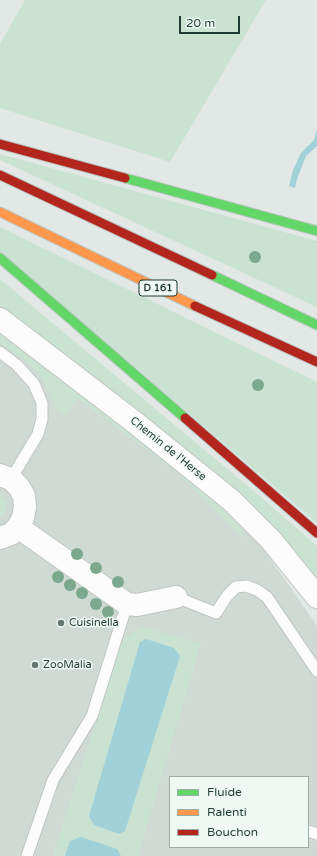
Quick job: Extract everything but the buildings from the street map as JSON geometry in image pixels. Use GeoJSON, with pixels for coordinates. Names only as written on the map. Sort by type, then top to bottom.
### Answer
{"type":"FeatureCollection","features":[{"type":"Feature","properties":{"kind":"main road"},"geometry":{"type":"LineString","coordinates":[[0,144],[317,231]]}},
{"type":"Feature","properties":{"kind":"main road"},"geometry":{"type":"LineString","coordinates":[[0,175],[317,325]]}},
{"type":"Feature","properties":{"kind":"main road","name":"D 161"},"geometry":{"type":"LineString","coordinates":[[0,212],[237,326],[317,362]]}},
{"type":"Feature","properties":{"kind":"main road"},"geometry":{"type":"LineString","coordinates":[[0,258],[317,533]]}},
{"type":"Feature","properties":{"kind":"street","name":"Chemin de l'Herse"},"geometry":{"type":"LineString","coordinates":[[0,319],[132,420],[232,500],[271,540],[317,597]]}},
{"type":"Feature","properties":{"kind":"street"},"geometry":{"type":"LineString","coordinates":[[5,477],[19,487],[24,496],[25,507],[23,518],[9,532],[127,604],[137,605],[176,597]]}},
{"type":"Feature","properties":{"kind":"lane"},"geometry":{"type":"LineString","coordinates":[[0,352],[17,365],[34,384],[42,403],[42,419],[38,434],[5,477]]}},
{"type":"Feature","properties":{"kind":"lane"},"geometry":{"type":"LineString","coordinates":[[176,597],[216,613],[236,587],[246,586],[257,590],[267,597],[317,671]]}},
{"type":"Feature","properties":{"kind":"lane"},"geometry":{"type":"LineString","coordinates":[[28,856],[53,780],[92,716],[127,604]]}},
{"type":"Feature","properties":{"kind":"shaded area"},"geometry":{"type":"Polygon","coordinates":[[[0,340],[81,392],[247,525],[317,626],[317,856],[0,856],[0,340]]]}},
{"type":"Feature","properties":{"kind":"green space"},"geometry":{"type":"Polygon","coordinates":[[[25,0],[266,0],[170,162],[0,108],[0,44],[25,0]]]}},
{"type":"Feature","properties":{"kind":"green space"},"geometry":{"type":"Polygon","coordinates":[[[0,154],[317,241],[317,307],[0,160],[0,154]]]}},
{"type":"Feature","properties":{"kind":"green space"},"geometry":{"type":"Polygon","coordinates":[[[0,227],[317,382],[317,523],[0,252],[0,227]]]}},
{"type":"Feature","properties":{"kind":"green space"},"geometry":{"type":"Polygon","coordinates":[[[0,279],[262,498],[317,546],[317,582],[188,453],[0,308],[0,279]]]}},
{"type":"Feature","properties":{"kind":"green space"},"geometry":{"type":"Polygon","coordinates":[[[0,330],[81,392],[247,525],[242,537],[178,473],[77,398],[66,416],[55,409],[52,398],[39,374],[25,361],[0,343],[0,330]]]}},
{"type":"Feature","properties":{"kind":"green space"},"geometry":{"type":"Polygon","coordinates":[[[0,494],[7,504],[4,513],[0,517],[0,494]]]}},
{"type":"Feature","properties":{"kind":"green space"},"geometry":{"type":"Polygon","coordinates":[[[142,627],[201,643],[138,856],[53,856],[122,640],[142,627]]]}},
{"type":"Feature","properties":{"kind":"water"},"geometry":{"type":"Polygon","coordinates":[[[317,129],[317,146],[306,156],[295,188],[289,186],[293,170],[301,153],[314,140],[317,129]]]}},
{"type":"Feature","properties":{"kind":"water"},"geometry":{"type":"Polygon","coordinates":[[[146,639],[174,648],[180,656],[125,831],[119,834],[94,825],[89,816],[140,642],[146,639]]]}},
{"type":"Feature","properties":{"kind":"water"},"geometry":{"type":"Polygon","coordinates":[[[81,837],[117,849],[121,856],[65,856],[70,841],[81,837]]]}},
{"type":"Feature","properties":{"kind":"traffic: fast"},"geometry":{"type":"LineString","coordinates":[[125,178],[317,231]]}},
{"type":"Feature","properties":{"kind":"traffic: fast"},"geometry":{"type":"LineString","coordinates":[[0,258],[185,418]]}},
{"type":"Feature","properties":{"kind":"traffic: fast"},"geometry":{"type":"LineString","coordinates":[[212,275],[317,325]]}},
{"type":"Feature","properties":{"kind":"traffic: slow"},"geometry":{"type":"LineString","coordinates":[[0,212],[195,306]]}},
{"type":"Feature","properties":{"kind":"traffic: jam"},"geometry":{"type":"LineString","coordinates":[[0,144],[125,178]]}},
{"type":"Feature","properties":{"kind":"traffic: jam"},"geometry":{"type":"LineString","coordinates":[[0,175],[212,275]]}},
{"type":"Feature","properties":{"kind":"traffic: jam"},"geometry":{"type":"LineString","coordinates":[[195,306],[317,362]]}},
{"type":"Feature","properties":{"kind":"traffic: jam"},"geometry":{"type":"LineString","coordinates":[[185,418],[317,533]]}},
{"type":"Feature","properties":{"kind":"place","name":"Cuisinella"},"geometry":{"type":"Point","coordinates":[61,623]}},
{"type":"Feature","properties":{"kind":"place","name":"ZooMalia"},"geometry":{"type":"Point","coordinates":[35,665]}}]}
